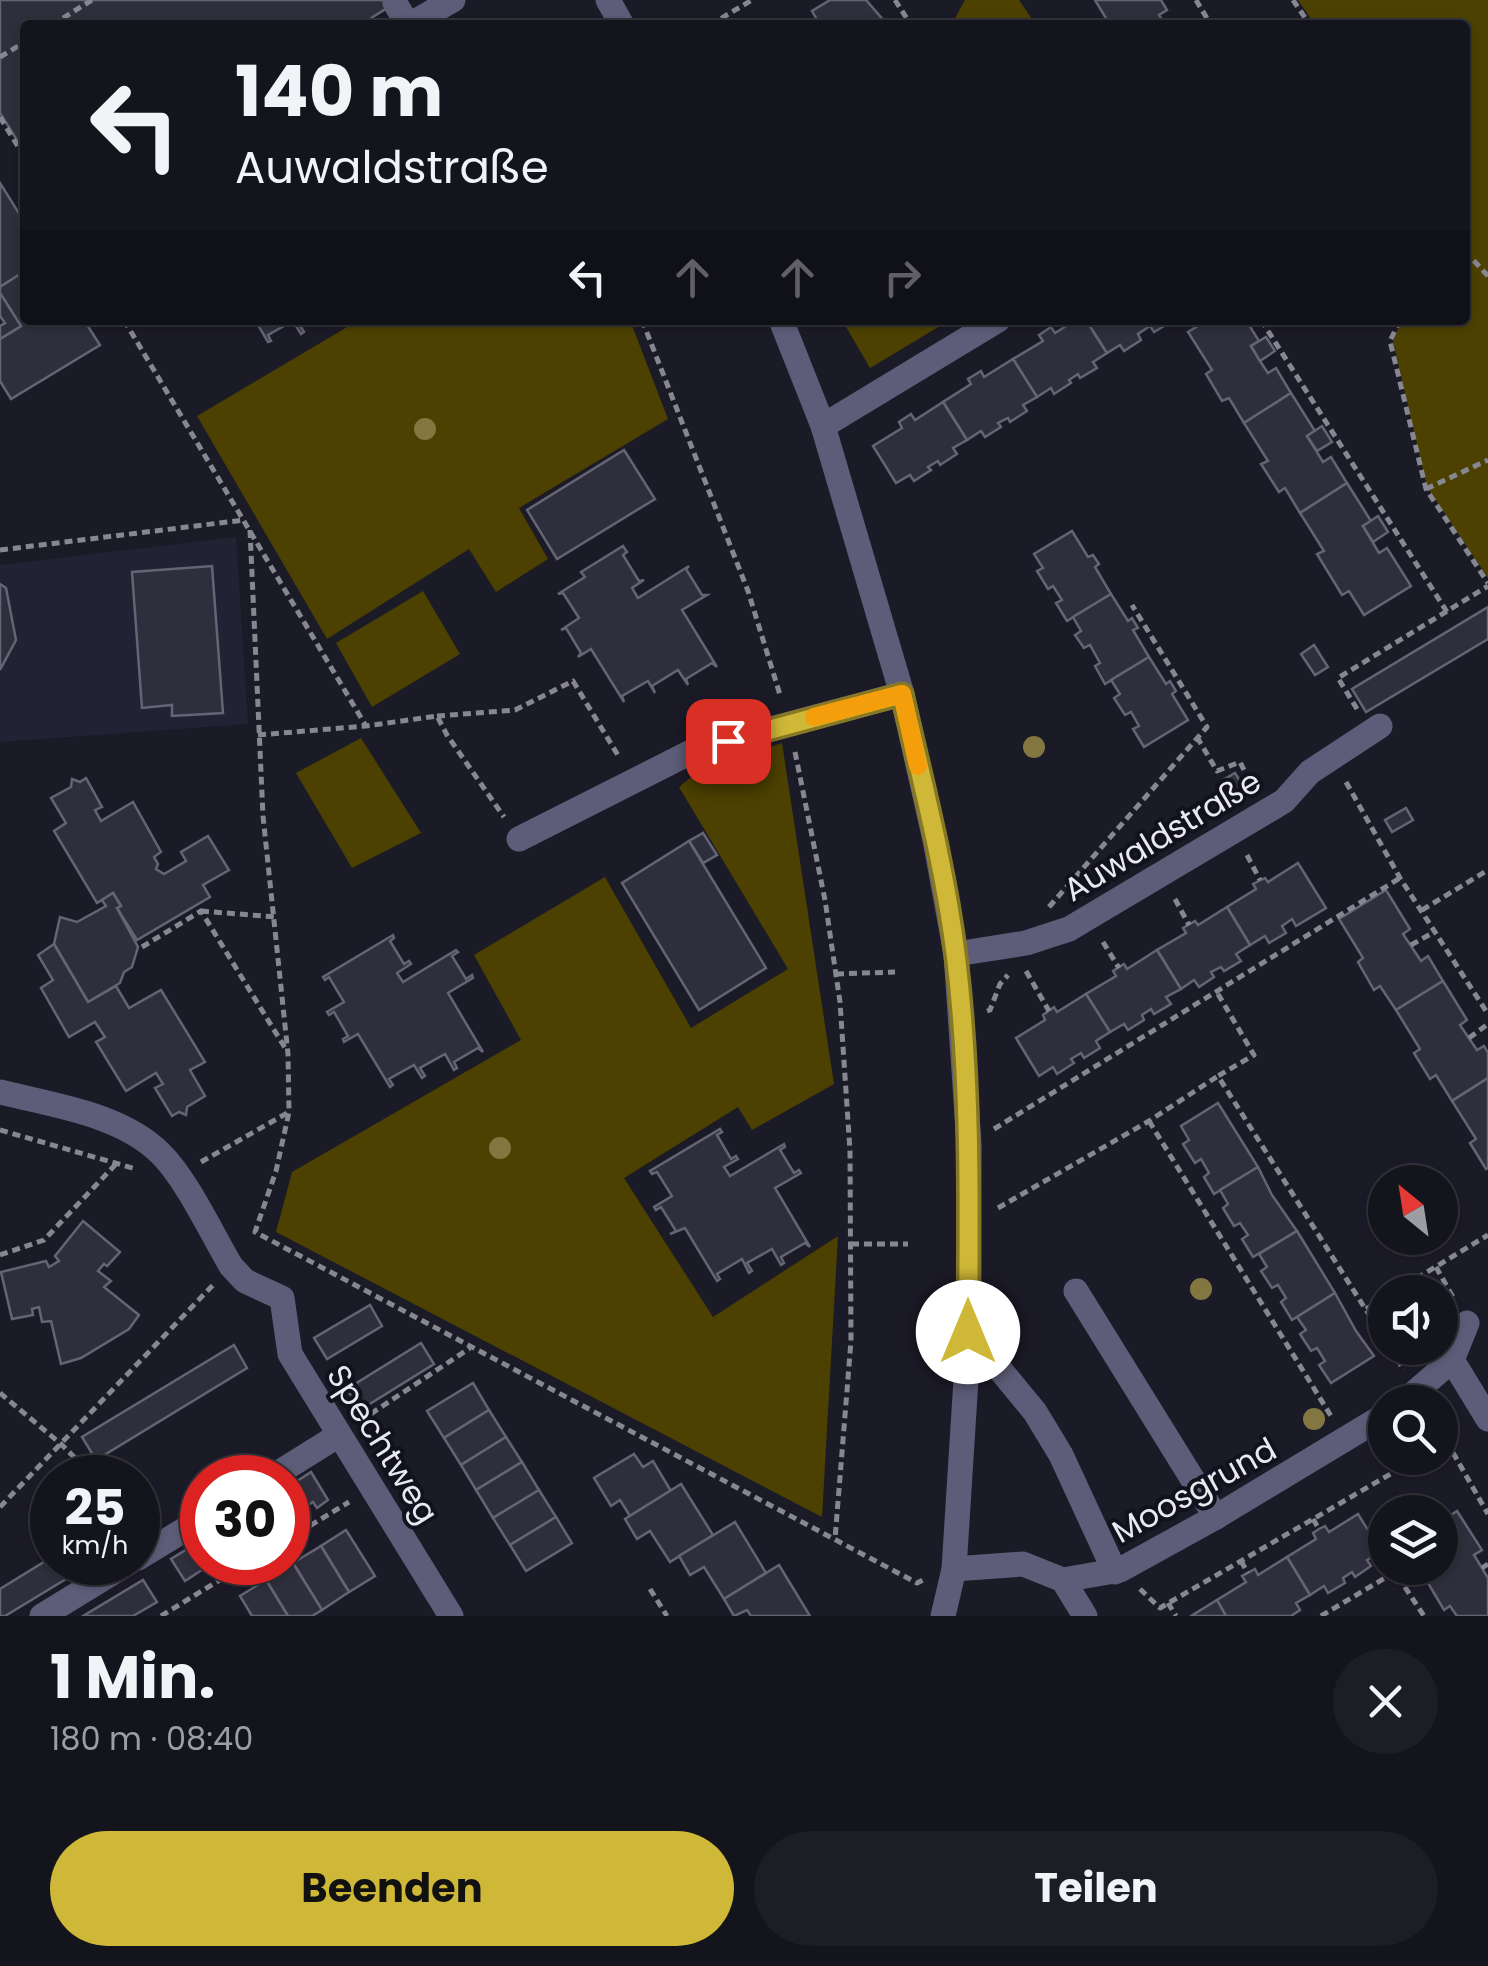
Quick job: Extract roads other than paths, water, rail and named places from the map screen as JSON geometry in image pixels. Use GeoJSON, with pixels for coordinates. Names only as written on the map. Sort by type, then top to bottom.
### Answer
{"type":"FeatureCollection","features":[{"type":"Feature","properties":{"kind":"street"},"geometry":{"type":"LineString","coordinates":[[404,18],[453,0]]}},
{"type":"Feature","properties":{"kind":"street"},"geometry":{"type":"LineString","coordinates":[[783,325],[823,426],[902,694],[956,954],[969,1144],[968,1332],[954,1568],[944,1616]]}},
{"type":"Feature","properties":{"kind":"street"},"geometry":{"type":"LineString","coordinates":[[823,426],[990,325]]}},
{"type":"Feature","properties":{"kind":"street"},"geometry":{"type":"LineString","coordinates":[[519,838],[698,750],[902,694]]}},
{"type":"Feature","properties":{"kind":"street","name":"Auwaldstraße"},"geometry":{"type":"LineString","coordinates":[[956,954],[1025,956],[1284,802],[1310,772],[1375,729]]}},
{"type":"Feature","properties":{"kind":"street","name":"Spechtweg"},"geometry":{"type":"LineString","coordinates":[[0,1092],[65,1108],[132,1132],[162,1153],[165,1175],[231,1266],[245,1281],[282,1298],[290,1354],[451,1616]]}},
{"type":"Feature","properties":{"kind":"street"},"geometry":{"type":"LineString","coordinates":[[1076,1290],[1216,1517]]}},
{"type":"Feature","properties":{"kind":"street"},"geometry":{"type":"LineString","coordinates":[[1458,1346],[1468,1322]]}},
{"type":"Feature","properties":{"kind":"street"},"geometry":{"type":"LineString","coordinates":[[968,1332],[1035,1412],[1061,1454],[1118,1571]]}},
{"type":"Feature","properties":{"kind":"street"},"geometry":{"type":"LineString","coordinates":[[1423,1385],[1446,1365]]}},
{"type":"Feature","properties":{"kind":"street"},"geometry":{"type":"LineString","coordinates":[[1455,1365],[1488,1419]]}},
{"type":"Feature","properties":{"kind":"street","name":"Moosgrund"},"geometry":{"type":"LineString","coordinates":[[1063,1580],[1118,1571],[1368,1426]]}},
{"type":"Feature","properties":{"kind":"street"},"geometry":{"type":"LineString","coordinates":[[308,1455],[339,1436]]}},
{"type":"Feature","properties":{"kind":"street"},"geometry":{"type":"LineString","coordinates":[[954,1568],[1023,1564],[1063,1580],[1085,1616]]}},
{"type":"Feature","properties":{"kind":"street"},"geometry":{"type":"LineString","coordinates":[[42,1616],[93,1585]]}}]}
